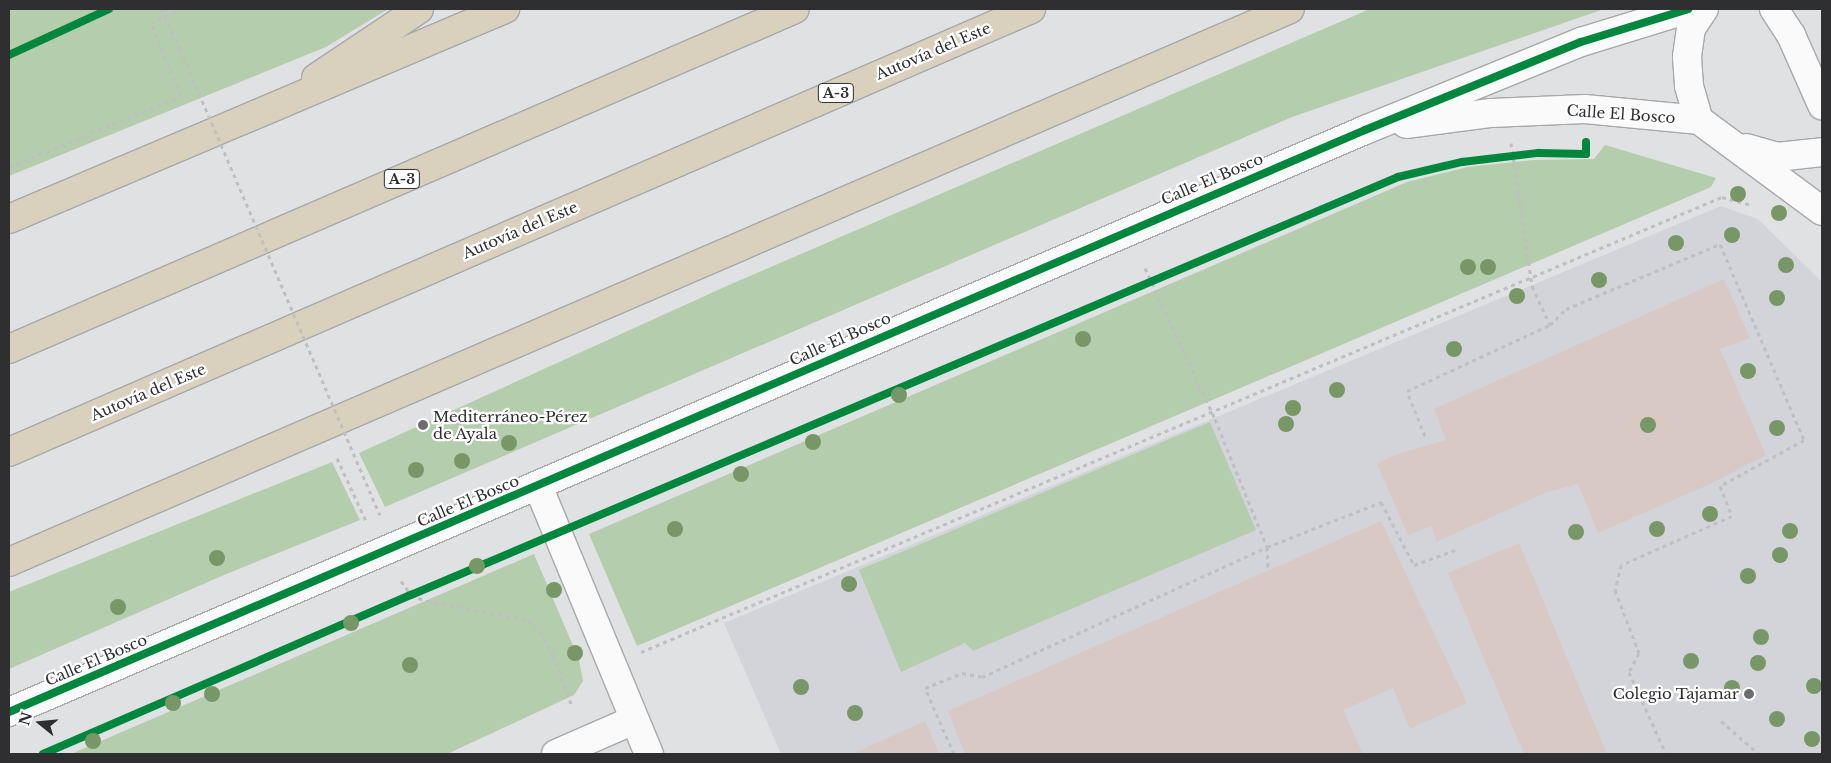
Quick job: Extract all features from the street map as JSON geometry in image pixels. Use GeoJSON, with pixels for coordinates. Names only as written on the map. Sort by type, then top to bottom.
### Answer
{"type":"FeatureCollection","features":[{"type":"Feature","properties":{"kind":"highway"},"geometry":{"type":"LineString","coordinates":[[264,113],[419,9]]}},
{"type":"Feature","properties":{"kind":"highway"},"geometry":{"type":"LineString","coordinates":[[9,219],[264,113],[495,13],[513,9]]}},
{"type":"Feature","properties":{"kind":"highway","name":"A-3"},"geometry":{"type":"LineString","coordinates":[[9,349],[795,9]]}},
{"type":"Feature","properties":{"kind":"highway","name":"Autovía del Este"},"geometry":{"type":"LineString","coordinates":[[9,452],[1031,9]]}},
{"type":"Feature","properties":{"kind":"highway"},"geometry":{"type":"LineString","coordinates":[[9,562],[1290,9]]}},
{"type":"Feature","properties":{"kind":"street","name":"Calle El Bosco"},"geometry":{"type":"LineString","coordinates":[[9,712],[1365,130],[1581,42],[1688,9]]}},
{"type":"Feature","properties":{"kind":"street"},"geometry":{"type":"LineString","coordinates":[[1704,9],[1691,28],[1687,57],[1689,86],[1699,120],[1822,211]]}},
{"type":"Feature","properties":{"kind":"street"},"geometry":{"type":"LineString","coordinates":[[1774,9],[1791,35],[1822,105]]}},
{"type":"Feature","properties":{"kind":"street","name":"Calle El Bosco"},"geometry":{"type":"LineString","coordinates":[[1365,130],[1491,113],[1585,109],[1699,120]]}},
{"type":"Feature","properties":{"kind":"street"},"geometry":{"type":"LineString","coordinates":[[1733,144],[1777,157],[1822,152]]}},
{"type":"Feature","properties":{"kind":"street"},"geometry":{"type":"LineString","coordinates":[[538,486],[610,665],[650,754]]}},
{"type":"Feature","properties":{"kind":"street"},"geometry":{"type":"LineString","coordinates":[[556,754],[634,720]]}},
{"type":"Feature","properties":{"kind":"path"},"geometry":{"type":"LineString","coordinates":[[161,9],[180,49],[380,514]]}},
{"type":"Feature","properties":{"kind":"path"},"geometry":{"type":"LineString","coordinates":[[9,167],[181,96],[151,23],[165,19],[182,9]]}},
{"type":"Feature","properties":{"kind":"path"},"geometry":{"type":"LineString","coordinates":[[1511,142],[1530,277],[1550,324]]}},
{"type":"Feature","properties":{"kind":"path"},"geometry":{"type":"LineString","coordinates":[[610,665],[1722,197],[1752,204]]}},
{"type":"Feature","properties":{"kind":"path"},"geometry":{"type":"LineString","coordinates":[[1426,436],[1407,391],[1550,324],[1566,309],[1720,244],[1804,440],[1720,486],[1732,516],[1621,565],[1615,590],[1639,653],[1629,672],[1666,754]]}},
{"type":"Feature","properties":{"kind":"path"},"geometry":{"type":"LineString","coordinates":[[1145,268],[1212,413],[1267,547],[1268,569]]}},
{"type":"Feature","properties":{"kind":"path"},"geometry":{"type":"LineString","coordinates":[[1142,285],[1160,278]]}},
{"type":"Feature","properties":{"kind":"path"},"geometry":{"type":"LineString","coordinates":[[336,458],[366,521]]}},
{"type":"Feature","properties":{"kind":"path"},"geometry":{"type":"LineString","coordinates":[[954,754],[925,688],[962,673],[982,677],[1267,547],[1380,502],[1414,565],[1455,550]]}},
{"type":"Feature","properties":{"kind":"path"},"geometry":{"type":"LineString","coordinates":[[402,581],[411,595],[528,620],[540,631],[553,655],[571,704]]}},
{"type":"Feature","properties":{"kind":"path"},"geometry":{"type":"LineString","coordinates":[[402,598],[420,591]]}},
{"type":"Feature","properties":{"kind":"path"},"geometry":{"type":"LineString","coordinates":[[1722,721],[1759,754]]}},
{"type":"Feature","properties":{"kind":"shaded area"},"geometry":{"type":"Polygon","coordinates":[[[1721,206],[1758,219],[1822,282],[1822,754],[781,754],[724,623],[1721,206]]]}},
{"type":"Feature","properties":{"kind":"green space"},"geometry":{"type":"Polygon","coordinates":[[[9,9],[388,9],[326,47],[9,176],[9,9]]]}},
{"type":"Feature","properties":{"kind":"green space"},"geometry":{"type":"Polygon","coordinates":[[[1370,9],[1604,9],[1292,117],[385,507],[359,453],[729,285],[1370,9]]]}},
{"type":"Feature","properties":{"kind":"green space"},"geometry":{"type":"Polygon","coordinates":[[[1605,145],[1716,178],[1711,187],[637,646],[589,534],[1407,182],[1468,167],[1534,160],[1594,159],[1605,145]]]}},
{"type":"Feature","properties":{"kind":"green space"},"geometry":{"type":"Polygon","coordinates":[[[1210,422],[1256,530],[973,651],[965,643],[901,672],[859,570],[1210,422]]]}},
{"type":"Feature","properties":{"kind":"green space"},"geometry":{"type":"Polygon","coordinates":[[[332,462],[360,520],[224,575],[9,669],[9,592],[332,462]]]}},
{"type":"Feature","properties":{"kind":"green space"},"geometry":{"type":"Polygon","coordinates":[[[534,554],[579,660],[583,681],[574,695],[447,754],[71,754],[534,554]]]}},
{"type":"Feature","properties":{"kind":"building"},"geometry":{"type":"Polygon","coordinates":[[[1724,279],[1750,338],[1720,349],[1766,455],[1710,484],[1598,533],[1578,484],[1545,493],[1436,542],[1432,526],[1408,535],[1377,464],[1397,454],[1446,440],[1434,409],[1724,279]]]}},
{"type":"Feature","properties":{"kind":"building"},"geometry":{"type":"Polygon","coordinates":[[[1381,521],[1467,703],[1410,729],[1393,688],[1343,710],[1363,754],[965,754],[948,711],[1381,521]]]}},
{"type":"Feature","properties":{"kind":"building"},"geometry":{"type":"Polygon","coordinates":[[[1519,543],[1607,754],[1524,754],[1448,573],[1519,543]]]}},
{"type":"Feature","properties":{"kind":"building"},"geometry":{"type":"Polygon","coordinates":[[[925,721],[939,754],[852,754],[925,721]]]}},
{"type":"Feature","properties":{"kind":"cycle path"},"geometry":{"type":"LineString","coordinates":[[9,55],[109,9]]}},
{"type":"Feature","properties":{"kind":"cycle path"},"geometry":{"type":"LineString","coordinates":[[9,712],[1365,130],[1581,42],[1688,9]]}},
{"type":"Feature","properties":{"kind":"cycle path"},"geometry":{"type":"LineString","coordinates":[[43,754],[411,595],[1398,177],[1462,162],[1538,153],[1586,154],[1586,142]]}},
{"type":"Feature","properties":{"kind":"place","name":"Mediterráneo-Pérez de Ayala"},"geometry":{"type":"Point","coordinates":[423,425]}},
{"type":"Feature","properties":{"kind":"place","name":"Colegio Tajamar"},"geometry":{"type":"Point","coordinates":[1749,694]}}]}
